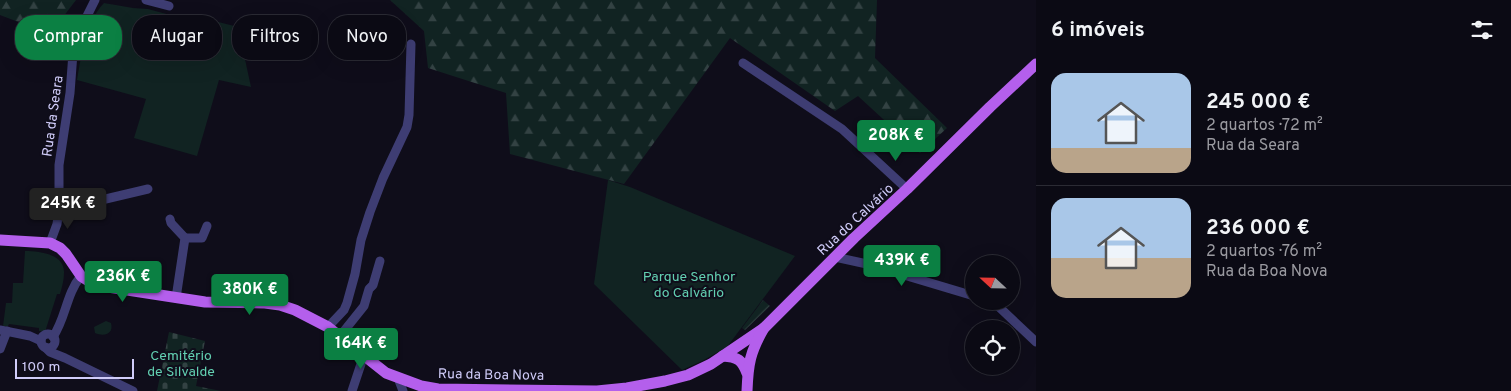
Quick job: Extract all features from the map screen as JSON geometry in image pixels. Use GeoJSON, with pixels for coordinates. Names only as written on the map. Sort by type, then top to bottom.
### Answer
{"type":"FeatureCollection","features":[{"type":"Feature","properties":{"kind":"main road","name":"Rua do Calvário"},"geometry":{"type":"LineString","coordinates":[[747,391],[749,359],[754,344],[764,328],[854,238],[1036,64]]}},
{"type":"Feature","properties":{"kind":"main road"},"geometry":{"type":"LineString","coordinates":[[0,240],[50,242],[66,254],[80,276]]}},
{"type":"Feature","properties":{"kind":"main road","name":"Rua da Boa Nova"},"geometry":{"type":"LineString","coordinates":[[80,276],[95,285],[176,298],[205,302],[280,305],[295,310],[328,327],[386,372],[398,378],[436,390],[597,391],[628,388],[688,375],[711,364],[764,328]]}},
{"type":"Feature","properties":{"kind":"main road"},"geometry":{"type":"LineString","coordinates":[[723,356],[732,356],[739,360],[744,364],[748,373]]}},
{"type":"Feature","properties":{"kind":"street","name":"Rua da Seara"},"geometry":{"type":"LineString","coordinates":[[50,242],[58,224],[59,165],[70,93],[73,53],[82,26],[95,0]]}},
{"type":"Feature","properties":{"kind":"street"},"geometry":{"type":"LineString","coordinates":[[146,0],[169,6]]}},
{"type":"Feature","properties":{"kind":"street"},"geometry":{"type":"LineString","coordinates":[[328,327],[348,303],[361,240],[370,212],[383,178],[407,127],[411,44]]}},
{"type":"Feature","properties":{"kind":"street"},"geometry":{"type":"LineString","coordinates":[[743,63],[842,129],[907,189]]}},
{"type":"Feature","properties":{"kind":"street"},"geometry":{"type":"LineString","coordinates":[[59,210],[148,188]]}},
{"type":"Feature","properties":{"kind":"street"},"geometry":{"type":"LineString","coordinates":[[170,219],[171,223],[185,238],[202,238],[207,226]]}},
{"type":"Feature","properties":{"kind":"street"},"geometry":{"type":"LineString","coordinates":[[176,298],[185,238]]}},
{"type":"Feature","properties":{"kind":"street"},"geometry":{"type":"LineString","coordinates":[[835,257],[867,264],[965,293]]}},
{"type":"Feature","properties":{"kind":"street"},"geometry":{"type":"LineString","coordinates":[[340,336],[364,306],[380,261]]}},
{"type":"Feature","properties":{"kind":"street"},"geometry":{"type":"LineString","coordinates":[[48,342],[60,326],[70,291],[80,276]]}},
{"type":"Feature","properties":{"kind":"street"},"geometry":{"type":"LineString","coordinates":[[1001,310],[1036,342]]}},
{"type":"Feature","properties":{"kind":"street"},"geometry":{"type":"LineString","coordinates":[[0,349],[4,330],[30,336],[48,342],[66,358],[133,391]]}},
{"type":"Feature","properties":{"kind":"street"},"geometry":{"type":"LineString","coordinates":[[352,391],[364,355]]}},
{"type":"Feature","properties":{"kind":"street"},"geometry":{"type":"LineString","coordinates":[[398,378],[403,391]]}},
{"type":"Feature","properties":{"kind":"green space"},"geometry":{"type":"Polygon","coordinates":[[[0,0],[76,0],[65,15],[15,15],[15,21],[0,15],[0,0]]]}},
{"type":"Feature","properties":{"kind":"green space"},"geometry":{"type":"Polygon","coordinates":[[[390,0],[877,0],[875,58],[947,128],[920,153],[858,96],[835,111],[730,38],[624,184],[510,154],[506,93],[428,68],[424,31],[390,0]]]}},
{"type":"Feature","properties":{"kind":"green space"},"geometry":{"type":"Polygon","coordinates":[[[104,3],[148,9],[170,15],[132,15],[132,60],[222,60],[222,23],[232,25],[232,60],[245,60],[251,87],[219,80],[197,156],[134,138],[146,99],[77,80],[81,60],[122,60],[122,15],[95,15],[104,3]]]}},
{"type":"Feature","properties":{"kind":"green space","name":"Parque Senhor do Calvário"},"geometry":{"type":"Polygon","coordinates":[[[608,180],[630,187],[795,256],[727,347],[682,370],[594,284],[608,180]]]}},
{"type":"Feature","properties":{"kind":"green space"},"geometry":{"type":"Polygon","coordinates":[[[25,251],[50,255],[56,258],[63,267],[64,278],[61,291],[60,294],[57,294],[45,332],[39,331],[39,328],[9,324],[8,326],[3,326],[6,303],[12,303],[13,283],[23,283],[25,251]]]}},
{"type":"Feature","properties":{"kind":"green space"},"geometry":{"type":"Polygon","coordinates":[[[763,300],[770,306],[745,330],[742,328],[763,300]]]}},
{"type":"Feature","properties":{"kind":"green space"},"geometry":{"type":"Polygon","coordinates":[[[106,321],[111,323],[110,332],[108,334],[95,333],[94,327],[106,321]]]}},
{"type":"Feature","properties":{"kind":"green space","name":"Cemitério de Silvalde"},"geometry":{"type":"Polygon","coordinates":[[[169,332],[205,341],[196,386],[221,391],[157,391],[169,332]]]}}]}
